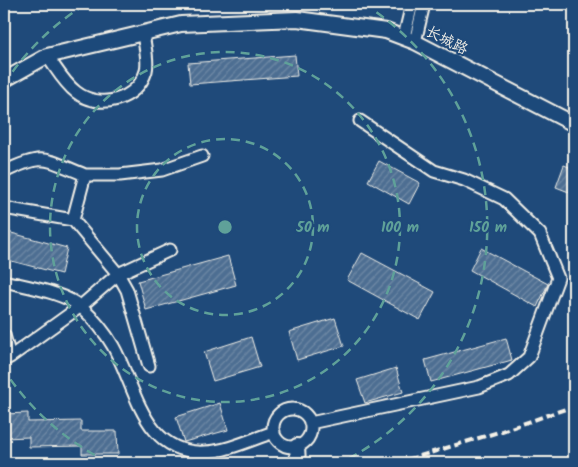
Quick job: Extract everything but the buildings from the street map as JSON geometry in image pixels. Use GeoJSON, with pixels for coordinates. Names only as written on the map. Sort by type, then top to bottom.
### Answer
{"type":"FeatureCollection","features":[{"type":"Feature","properties":{"kind":"street"},"geometry":{"type":"LineString","coordinates":[[409,40],[412,4]]}},
{"type":"Feature","properties":{"kind":"street"},"geometry":{"type":"LineString","coordinates":[[409,40],[424,4]]}},
{"type":"Feature","properties":{"kind":"street","name":"长城路"},"geometry":{"type":"LineString","coordinates":[[4,80],[47,56],[181,24],[297,19],[386,30],[574,124]]}},
{"type":"Feature","properties":{"kind":"street"},"geometry":{"type":"LineString","coordinates":[[47,56],[76,92],[98,101],[114,101],[135,89],[144,76],[147,69],[144,33]]}},
{"type":"Feature","properties":{"kind":"street"},"geometry":{"type":"LineString","coordinates":[[310,423],[479,387],[509,375],[529,357],[558,278],[540,234],[504,199],[464,180],[434,171],[360,121]]}},
{"type":"Feature","properties":{"kind":"street"},"geometry":{"type":"LineString","coordinates":[[4,172],[30,160],[46,159],[85,175],[120,175],[162,170],[202,156]]}},
{"type":"Feature","properties":{"kind":"street"},"geometry":{"type":"LineString","coordinates":[[73,220],[85,175]]}},
{"type":"Feature","properties":{"kind":"street"},"geometry":{"type":"LineString","coordinates":[[4,208],[73,220],[118,274],[127,290],[149,366]]}},
{"type":"Feature","properties":{"kind":"street"},"geometry":{"type":"LineString","coordinates":[[4,335],[7,358],[81,306],[118,274],[170,250]]}},
{"type":"Feature","properties":{"kind":"street"},"geometry":{"type":"LineString","coordinates":[[4,281],[49,292],[81,306],[113,345],[150,427],[164,441],[181,450],[207,452],[274,432]]}},
{"type":"Feature","properties":{"kind":"street"},"geometry":{"type":"LineString","coordinates":[[287,410],[299,410],[304,413],[310,423],[311,429],[307,440],[297,446],[280,442],[273,427],[278,416],[287,410]]}},
{"type":"Feature","properties":{"kind":"street"},"geometry":{"type":"LineString","coordinates":[[297,446],[298,463]]}},
{"type":"Feature","properties":{"kind":"railway"},"geometry":{"type":"LineString","coordinates":[[397,463],[502,431],[574,406]]}}]}
